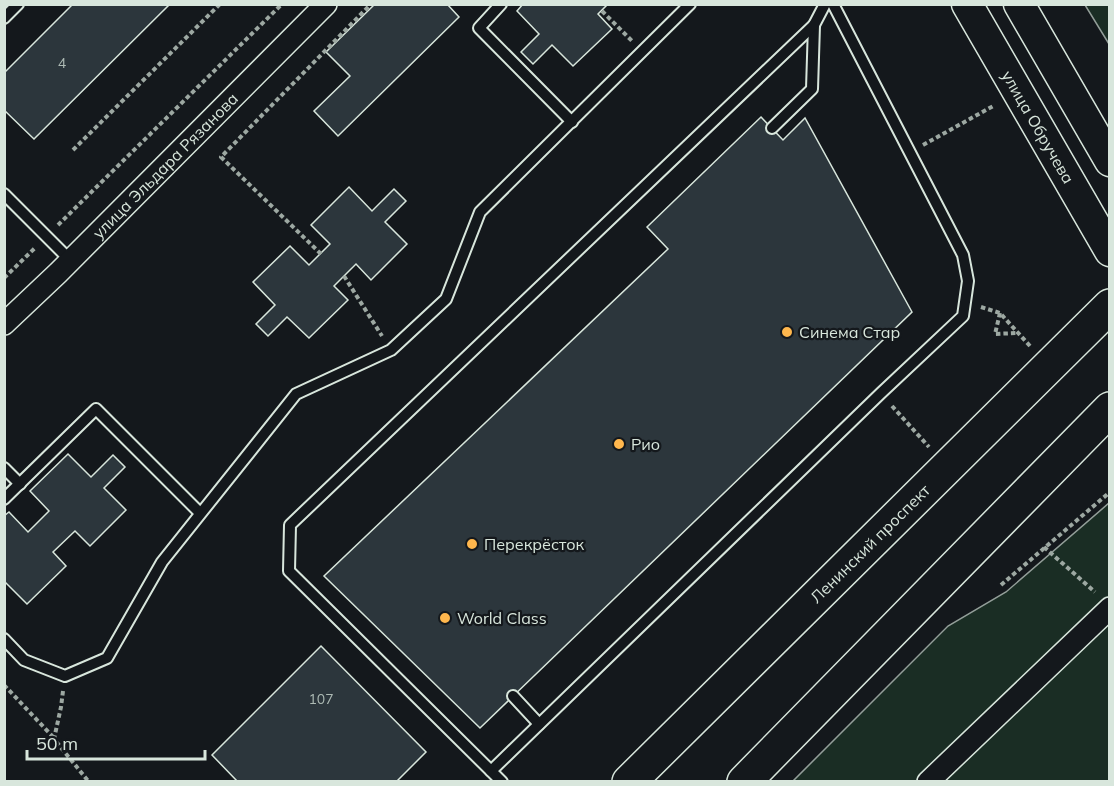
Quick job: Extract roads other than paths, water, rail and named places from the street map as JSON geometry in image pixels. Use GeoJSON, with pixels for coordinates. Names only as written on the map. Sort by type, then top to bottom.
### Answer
{"type":"FeatureCollection","features":[{"type":"Feature","properties":{"kind":"main road","name":"улица Обручева"},"geometry":{"type":"LineString","coordinates":[[967,4],[1110,251]]}},
{"type":"Feature","properties":{"kind":"main road"},"geometry":{"type":"LineString","coordinates":[[1019,5],[1110,161]]}},
{"type":"Feature","properties":{"kind":"main road","name":"Ленинский проспект"},"geometry":{"type":"LineString","coordinates":[[629,782],[1110,306]]}},
{"type":"Feature","properties":{"kind":"main road"},"geometry":{"type":"LineString","coordinates":[[744,782],[1110,410]]}},
{"type":"Feature","properties":{"kind":"street","name":"улица Эльдара Рязанова"},"geometry":{"type":"LineString","coordinates":[[4,324],[70,261],[326,4]]}},
{"type":"Feature","properties":{"kind":"street"},"geometry":{"type":"LineString","coordinates":[[928,782],[1105,603]]}},
{"type":"Feature","properties":{"kind":"lane"},"geometry":{"type":"LineString","coordinates":[[4,18],[18,4]]}},
{"type":"Feature","properties":{"kind":"lane"},"geometry":{"type":"LineString","coordinates":[[501,4],[479,28],[572,122]]}},
{"type":"Feature","properties":{"kind":"lane"},"geometry":{"type":"LineString","coordinates":[[4,639],[24,660],[65,676],[107,658],[162,562],[296,394],[391,350],[446,299],[480,212],[690,4]]}},
{"type":"Feature","properties":{"kind":"lane"},"geometry":{"type":"LineString","coordinates":[[502,782],[289,571],[290,525],[814,25],[825,4]]}},
{"type":"Feature","properties":{"kind":"lane"},"geometry":{"type":"LineString","coordinates":[[491,771],[963,316],[968,282],[963,255],[833,4]]}},
{"type":"Feature","properties":{"kind":"lane"},"geometry":{"type":"LineString","coordinates":[[772,128],[812,89],[814,25]]}},
{"type":"Feature","properties":{"kind":"lane"},"geometry":{"type":"LineString","coordinates":[[4,194],[70,261]]}},
{"type":"Feature","properties":{"kind":"lane"},"geometry":{"type":"LineString","coordinates":[[4,499],[96,409],[200,513]]}},
{"type":"Feature","properties":{"kind":"lane"},"geometry":{"type":"LineString","coordinates":[[4,468],[20,484]]}},
{"type":"Feature","properties":{"kind":"lane"},"geometry":{"type":"LineString","coordinates":[[513,696],[539,724]]}},
{"type":"Feature","properties":{"kind":"place","name":"Синема Стар"},"geometry":{"type":"Point","coordinates":[787,332]}},
{"type":"Feature","properties":{"kind":"place","name":"Рио"},"geometry":{"type":"Point","coordinates":[619,444]}},
{"type":"Feature","properties":{"kind":"place","name":"Перекрёсток"},"geometry":{"type":"Point","coordinates":[472,544]}},
{"type":"Feature","properties":{"kind":"place","name":"World Class"},"geometry":{"type":"Point","coordinates":[445,618]}}]}
